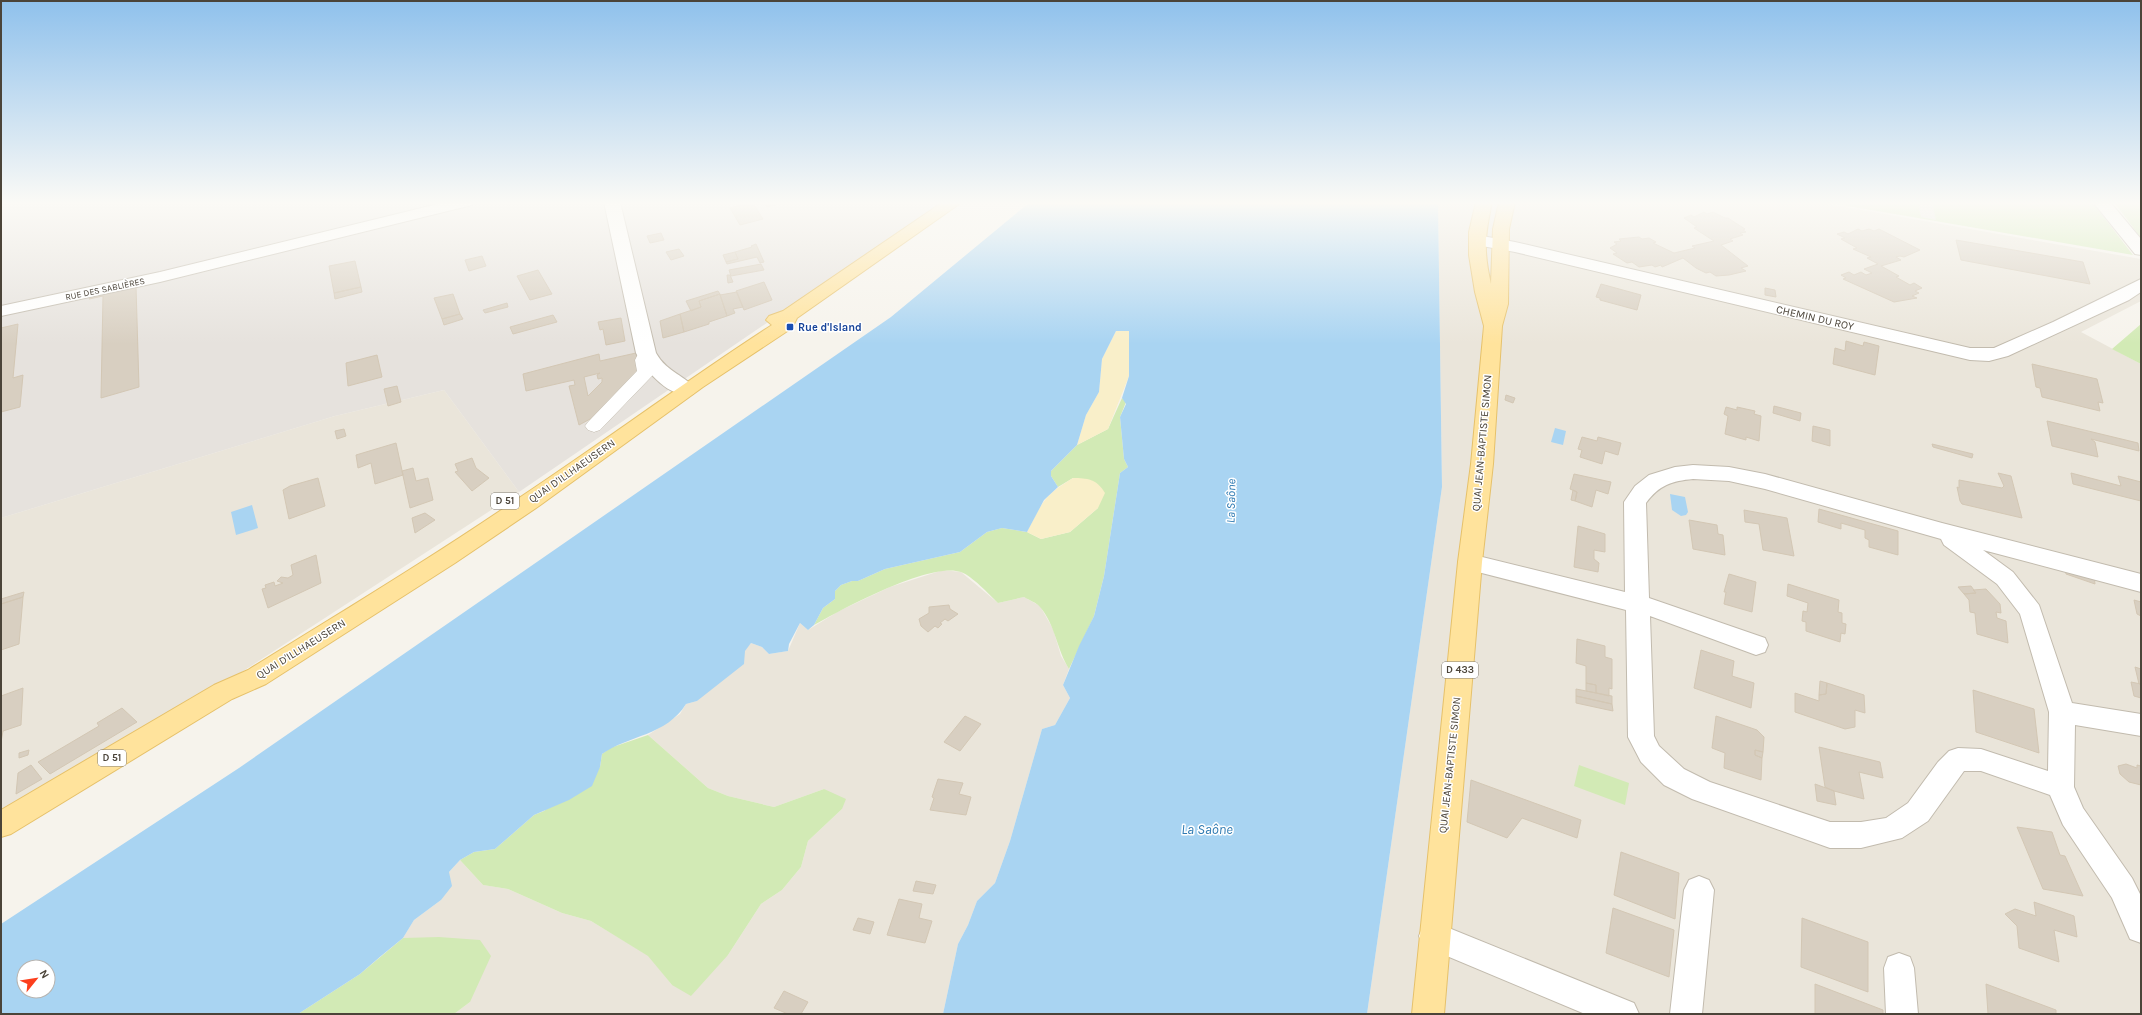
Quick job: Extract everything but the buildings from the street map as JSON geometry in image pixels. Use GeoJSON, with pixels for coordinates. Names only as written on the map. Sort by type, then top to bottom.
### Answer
{"type":"FeatureCollection","features":[{"type":"Feature","properties":{"kind":"main road","name":"QUAI D'ILLHAEUSERN"},"geometry":{"type":"LineString","coordinates":[[1,825],[223,692],[257,677],[446,557],[531,501],[776,319],[789,315],[885,249]]}},
{"type":"Feature","properties":{"kind":"main road","name":"QUAI JEAN-BAPTISTE SIMON"},"geometry":{"type":"LineString","coordinates":[[1478,249],[1484,300],[1492,326]]}},
{"type":"Feature","properties":{"kind":"main road","name":"QUAI JEAN-BAPTISTE SIMON"},"geometry":{"type":"LineString","coordinates":[[1428,1014],[1434,936],[1470,562],[1482,464],[1492,326],[1499,304],[1501,249]]}},
{"type":"Feature","properties":{"kind":"street","name":"RUE DES SABLIÈRES"},"geometry":{"type":"LineString","coordinates":[[1,311],[160,277],[273,249]]}},
{"type":"Feature","properties":{"kind":"street"},"geometry":{"type":"LineString","coordinates":[[623,249],[646,353],[651,364],[682,388]]}},
{"type":"Feature","properties":{"kind":"street","name":"CHEMIN DU ROY"},"geometry":{"type":"LineString","coordinates":[[1524,249],[1970,354],[1989,355],[2001,352],[2095,309],[2141,284]]}},
{"type":"Feature","properties":{"kind":"street"},"geometry":{"type":"LineString","coordinates":[[594,426],[646,372],[643,360],[646,353]]}},
{"type":"Feature","properties":{"kind":"street"},"geometry":{"type":"LineString","coordinates":[[2060,788],[1981,760],[1958,758],[1918,812],[1892,829],[1853,835],[1830,835],[1702,791],[1674,777],[1650,754],[1641,737],[1635,502],[1644,488],[1656,480],[1676,474],[1707,473],[1771,482],[1940,530],[2141,583]]}},
{"type":"Feature","properties":{"kind":"street"},"geometry":{"type":"LineString","coordinates":[[1940,530],[2005,578],[2032,611],[2062,712],[2062,759],[2060,788],[2073,816],[2122,888],[2141,929]]}},
{"type":"Feature","properties":{"kind":"street"},"geometry":{"type":"LineString","coordinates":[[1470,562],[1638,604],[1756,645]]}},
{"type":"Feature","properties":{"kind":"street"},"geometry":{"type":"LineString","coordinates":[[2062,712],[2141,725]]}},
{"type":"Feature","properties":{"kind":"street"},"geometry":{"type":"LineString","coordinates":[[1686,1014],[1699,890]]}},
{"type":"Feature","properties":{"kind":"street"},"geometry":{"type":"LineString","coordinates":[[1434,936],[1623,1014]]}},
{"type":"Feature","properties":{"kind":"street"},"geometry":{"type":"LineString","coordinates":[[1899,968],[1902,1014]]}},
{"type":"Feature","properties":{"kind":"shaded area"},"geometry":{"type":"Polygon","coordinates":[[[1,249],[875,249],[519,492],[444,390],[335,416],[1,518],[1,249]]]}},
{"type":"Feature","properties":{"kind":"shaded area"},"geometry":{"type":"Polygon","coordinates":[[[1439,249],[2086,249],[2141,259],[2141,301],[2081,332],[2141,364],[2141,1014],[1367,1014],[1442,487],[1439,249]]]}},
{"type":"Feature","properties":{"kind":"shaded area"},"geometry":{"type":"Polygon","coordinates":[[[444,390],[519,492],[157,727],[1,815],[1,518],[335,416],[444,390]]]}},
{"type":"Feature","properties":{"kind":"shaded area"},"geometry":{"type":"Polygon","coordinates":[[[943,570],[961,572],[998,603],[1024,597],[1040,606],[1053,629],[1061,656],[1069,669],[1063,685],[1070,698],[1055,725],[1042,729],[1010,841],[995,883],[977,901],[968,925],[958,944],[943,1014],[454,1014],[470,1002],[403,938],[414,920],[441,900],[449,872],[460,860],[483,885],[508,889],[562,913],[591,921],[649,956],[672,985],[728,955],[761,904],[782,890],[801,867],[808,841],[842,809],[824,789],[774,807],[728,796],[708,788],[648,735],[680,714],[686,704],[697,701],[751,643],[762,647],[769,654],[788,651],[800,623],[808,630],[839,611],[890,587],[943,570]]]}},
{"type":"Feature","properties":{"kind":"green space"},"geometry":{"type":"Polygon","coordinates":[[[2100,249],[2129,249],[2133,255],[2100,249]]]}},
{"type":"Feature","properties":{"kind":"green space"},"geometry":{"type":"Polygon","coordinates":[[[2141,324],[2141,364],[2112,349],[2141,324]]]}},
{"type":"Feature","properties":{"kind":"green space"},"geometry":{"type":"Polygon","coordinates":[[[1122,398],[1126,402],[1120,417],[1124,459],[1128,467],[1120,473],[1104,576],[1094,616],[1069,669],[1053,629],[1039,606],[1024,597],[998,603],[975,581],[961,572],[947,570],[929,573],[909,580],[865,598],[814,625],[823,608],[835,599],[835,591],[841,585],[852,581],[858,581],[885,569],[960,552],[987,532],[1002,528],[1027,532],[1041,539],[1070,532],[1098,508],[1073,478],[1058,487],[1051,476],[1051,471],[1077,445],[1108,429],[1122,398]]]}},
{"type":"Feature","properties":{"kind":"green space"},"geometry":{"type":"Polygon","coordinates":[[[648,735],[708,788],[728,796],[774,807],[824,789],[846,799],[842,809],[808,841],[801,867],[782,890],[761,904],[728,955],[691,996],[672,985],[648,956],[591,921],[562,913],[508,889],[483,885],[460,860],[474,852],[495,849],[534,815],[544,811],[600,767],[602,754],[610,748],[648,735]]]}},
{"type":"Feature","properties":{"kind":"green space"},"geometry":{"type":"Polygon","coordinates":[[[1579,765],[1629,783],[1625,805],[1574,786],[1579,765]]]}},
{"type":"Feature","properties":{"kind":"green space"},"geometry":{"type":"Polygon","coordinates":[[[439,937],[480,940],[491,956],[470,1002],[454,1014],[298,1014],[360,974],[403,938],[439,937]]]}},
{"type":"Feature","properties":{"kind":"sand"},"geometry":{"type":"Polygon","coordinates":[[[1116,331],[1130,331],[1129,376],[1108,429],[1077,445],[1086,415],[1099,392],[1102,359],[1116,331]]]}},
{"type":"Feature","properties":{"kind":"sand"},"geometry":{"type":"Polygon","coordinates":[[[1073,478],[1091,480],[1102,488],[1105,493],[1098,508],[1070,532],[1041,539],[1027,532],[1040,507],[1049,495],[1073,478]]]}},
{"type":"Feature","properties":{"kind":"water","name":"La Saône"},"geometry":{"type":"Polygon","coordinates":[[[973,249],[1439,249],[1442,487],[1367,1014],[943,1014],[958,944],[968,925],[977,901],[995,883],[1010,841],[1042,729],[1055,725],[1070,698],[1063,685],[1079,646],[1094,616],[1104,576],[1120,473],[1128,467],[1124,459],[1120,417],[1126,404],[1122,398],[1129,376],[1129,331],[1116,331],[1102,359],[1099,392],[1086,415],[1077,445],[1051,471],[1051,476],[1058,487],[1044,500],[1027,532],[1002,528],[987,532],[960,552],[885,569],[858,581],[852,581],[841,585],[835,591],[835,599],[823,608],[814,625],[808,630],[800,623],[789,644],[788,651],[769,654],[762,647],[751,643],[745,651],[744,664],[697,701],[686,704],[678,715],[668,723],[602,754],[600,767],[592,786],[569,800],[534,815],[495,849],[474,852],[460,860],[449,872],[452,886],[441,900],[414,920],[403,938],[360,974],[298,1014],[1,1014],[1,924],[239,768],[891,317],[973,249]]]}},
{"type":"Feature","properties":{"kind":"water"},"geometry":{"type":"Polygon","coordinates":[[[1555,428],[1566,431],[1563,445],[1551,442],[1555,428]]]}},
{"type":"Feature","properties":{"kind":"water"},"geometry":{"type":"Polygon","coordinates":[[[1670,494],[1685,497],[1688,512],[1686,515],[1681,516],[1672,510],[1670,494]]]}},
{"type":"Feature","properties":{"kind":"water"},"geometry":{"type":"Polygon","coordinates":[[[252,505],[258,528],[236,535],[231,512],[252,505]]]}},
{"type":"Feature","properties":{"kind":"place","name":"Rue d'Island"},"geometry":{"type":"Point","coordinates":[790,327]}}]}
